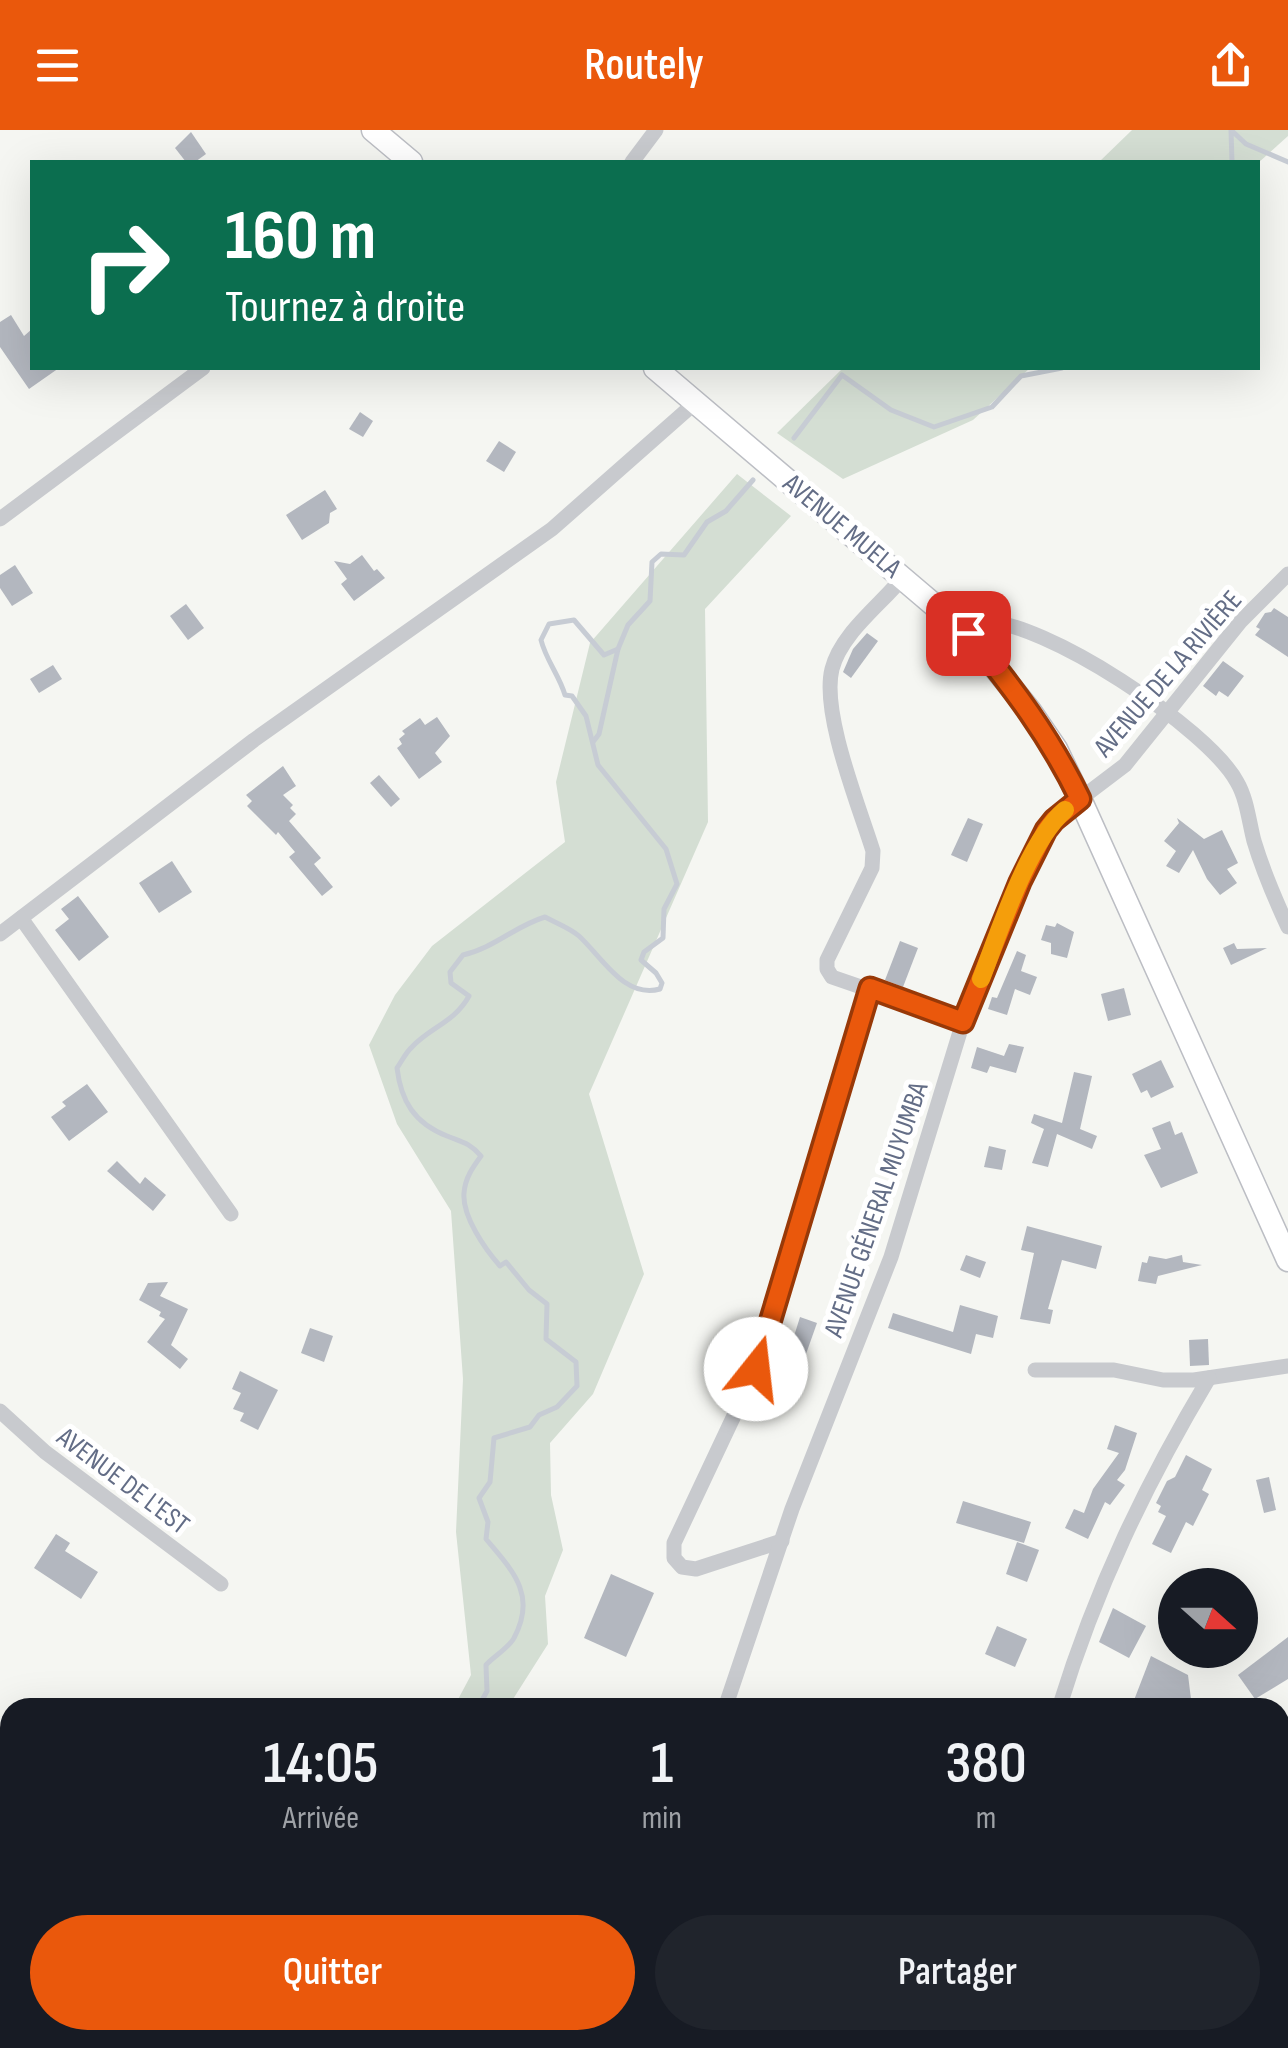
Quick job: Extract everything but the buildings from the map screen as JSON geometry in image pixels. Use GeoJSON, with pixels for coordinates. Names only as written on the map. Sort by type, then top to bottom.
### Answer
{"type":"FeatureCollection","features":[{"type":"Feature","properties":{"kind":"street"},"geometry":{"type":"LineString","coordinates":[[373,130],[409,160]]}},
{"type":"Feature","properties":{"kind":"street"},"geometry":{"type":"LineString","coordinates":[[634,160],[656,130]]}},
{"type":"Feature","properties":{"kind":"street"},"geometry":{"type":"LineString","coordinates":[[0,519],[201,370]]}},
{"type":"Feature","properties":{"kind":"street","name":"AVENUE MUELA"},"geometry":{"type":"LineString","coordinates":[[657,370],[968,633],[1039,724],[1080,799],[1288,1260]]}},
{"type":"Feature","properties":{"kind":"street"},"geometry":{"type":"LineString","coordinates":[[0,934],[254,740],[552,529],[696,402]]}},
{"type":"Feature","properties":{"kind":"street","name":"AVENUE DE LA RIVIÈRE"},"geometry":{"type":"LineString","coordinates":[[1080,799],[1125,764],[1240,622],[1288,574]]}},
{"type":"Feature","properties":{"kind":"street"},"geometry":{"type":"LineString","coordinates":[[904,576],[845,644],[832,668],[830,703],[873,851],[872,868],[826,969],[832,977],[963,1022]]}},
{"type":"Feature","properties":{"kind":"street"},"geometry":{"type":"LineString","coordinates":[[968,633],[981,621],[995,620],[1034,634],[1104,671],[1207,744],[1240,786],[1265,878],[1288,927]]}},
{"type":"Feature","properties":{"kind":"street","name":"AVENUE GÉNERAL MUYUMBA"},"geometry":{"type":"LineString","coordinates":[[729,1698],[782,1541],[891,1256],[963,1022],[1020,882],[1046,830],[1080,799]]}},
{"type":"Feature","properties":{"kind":"street"},"geometry":{"type":"LineString","coordinates":[[21,918],[231,1214]]}},
{"type":"Feature","properties":{"kind":"street"},"geometry":{"type":"LineString","coordinates":[[782,1541],[696,1569],[682,1566],[674,1558],[674,1543],[756,1369],[870,988]]}},
{"type":"Feature","properties":{"kind":"street"},"geometry":{"type":"LineString","coordinates":[[1035,1370],[1114,1370],[1163,1380],[1209,1378],[1288,1366]]}},
{"type":"Feature","properties":{"kind":"street"},"geometry":{"type":"LineString","coordinates":[[1062,1698],[1080,1639],[1121,1538],[1161,1458],[1209,1378]]}},
{"type":"Feature","properties":{"kind":"street","name":"AVENUE DE L'EST"},"geometry":{"type":"LineString","coordinates":[[0,1412],[44,1452],[221,1584]]}},
{"type":"Feature","properties":{"kind":"shaded area"},"geometry":{"type":"Polygon","coordinates":[[[1132,130],[1288,130],[1288,136],[1260,161],[1101,160],[1132,130]]]}},
{"type":"Feature","properties":{"kind":"shaded area"},"geometry":{"type":"Polygon","coordinates":[[[841,370],[1028,370],[973,420],[843,479],[777,433],[841,370]]]}},
{"type":"Feature","properties":{"kind":"shaded area"},"geometry":{"type":"Polygon","coordinates":[[[737,474],[791,516],[705,609],[708,822],[589,1094],[644,1274],[593,1394],[550,1443],[551,1495],[563,1550],[545,1596],[548,1644],[514,1698],[459,1698],[471,1675],[456,1532],[463,1379],[451,1211],[397,1124],[369,1045],[395,995],[432,946],[565,842],[556,782],[590,643],[737,474]]]}},
{"type":"Feature","properties":{"kind":"waterway"},"geometry":{"type":"LineString","coordinates":[[1232,160],[1231,130],[1246,144],[1288,162]]}},
{"type":"Feature","properties":{"kind":"waterway"},"geometry":{"type":"LineString","coordinates":[[794,438],[842,375],[891,410],[934,427],[992,407],[1021,376],[1052,370]]}},
{"type":"Feature","properties":{"kind":"waterway"},"geometry":{"type":"LineString","coordinates":[[483,1698],[487,1691],[486,1665],[512,1642],[523,1609],[519,1584],[486,1539],[488,1522],[479,1498],[490,1482],[494,1438],[530,1427],[539,1415],[557,1407],[577,1386],[576,1362],[546,1339],[547,1304],[529,1290],[506,1262],[500,1266],[471,1222],[464,1202],[465,1188],[481,1156],[418,1117],[406,1101],[397,1068],[410,1049],[457,1012],[469,996],[451,983],[450,972],[463,955],[545,917],[579,936],[625,982],[635,988],[660,989],[662,983],[656,973],[641,960],[644,952],[663,938],[664,909],[677,884],[666,849],[598,765],[586,716],[572,696],[565,695],[541,640],[549,624],[574,620],[604,655],[618,649],[628,625],[650,601],[652,562],[661,554],[684,555],[707,522],[726,511],[753,480]]}},
{"type":"Feature","properties":{"kind":"waterway"},"geometry":{"type":"LineString","coordinates":[[593,742],[599,734],[618,649]]}},
{"type":"Feature","properties":{"kind":"slow traffic"},"geometry":{"type":"LineString","coordinates":[[981,979],[1020,882],[1046,830],[1065,810]]}},
{"type":"Feature","properties":{"kind":"route"},"geometry":{"type":"LineString","coordinates":[[756,1369],[870,988],[963,1022],[1020,882],[1046,830],[1080,799],[1056,749],[968,633]]}}]}
